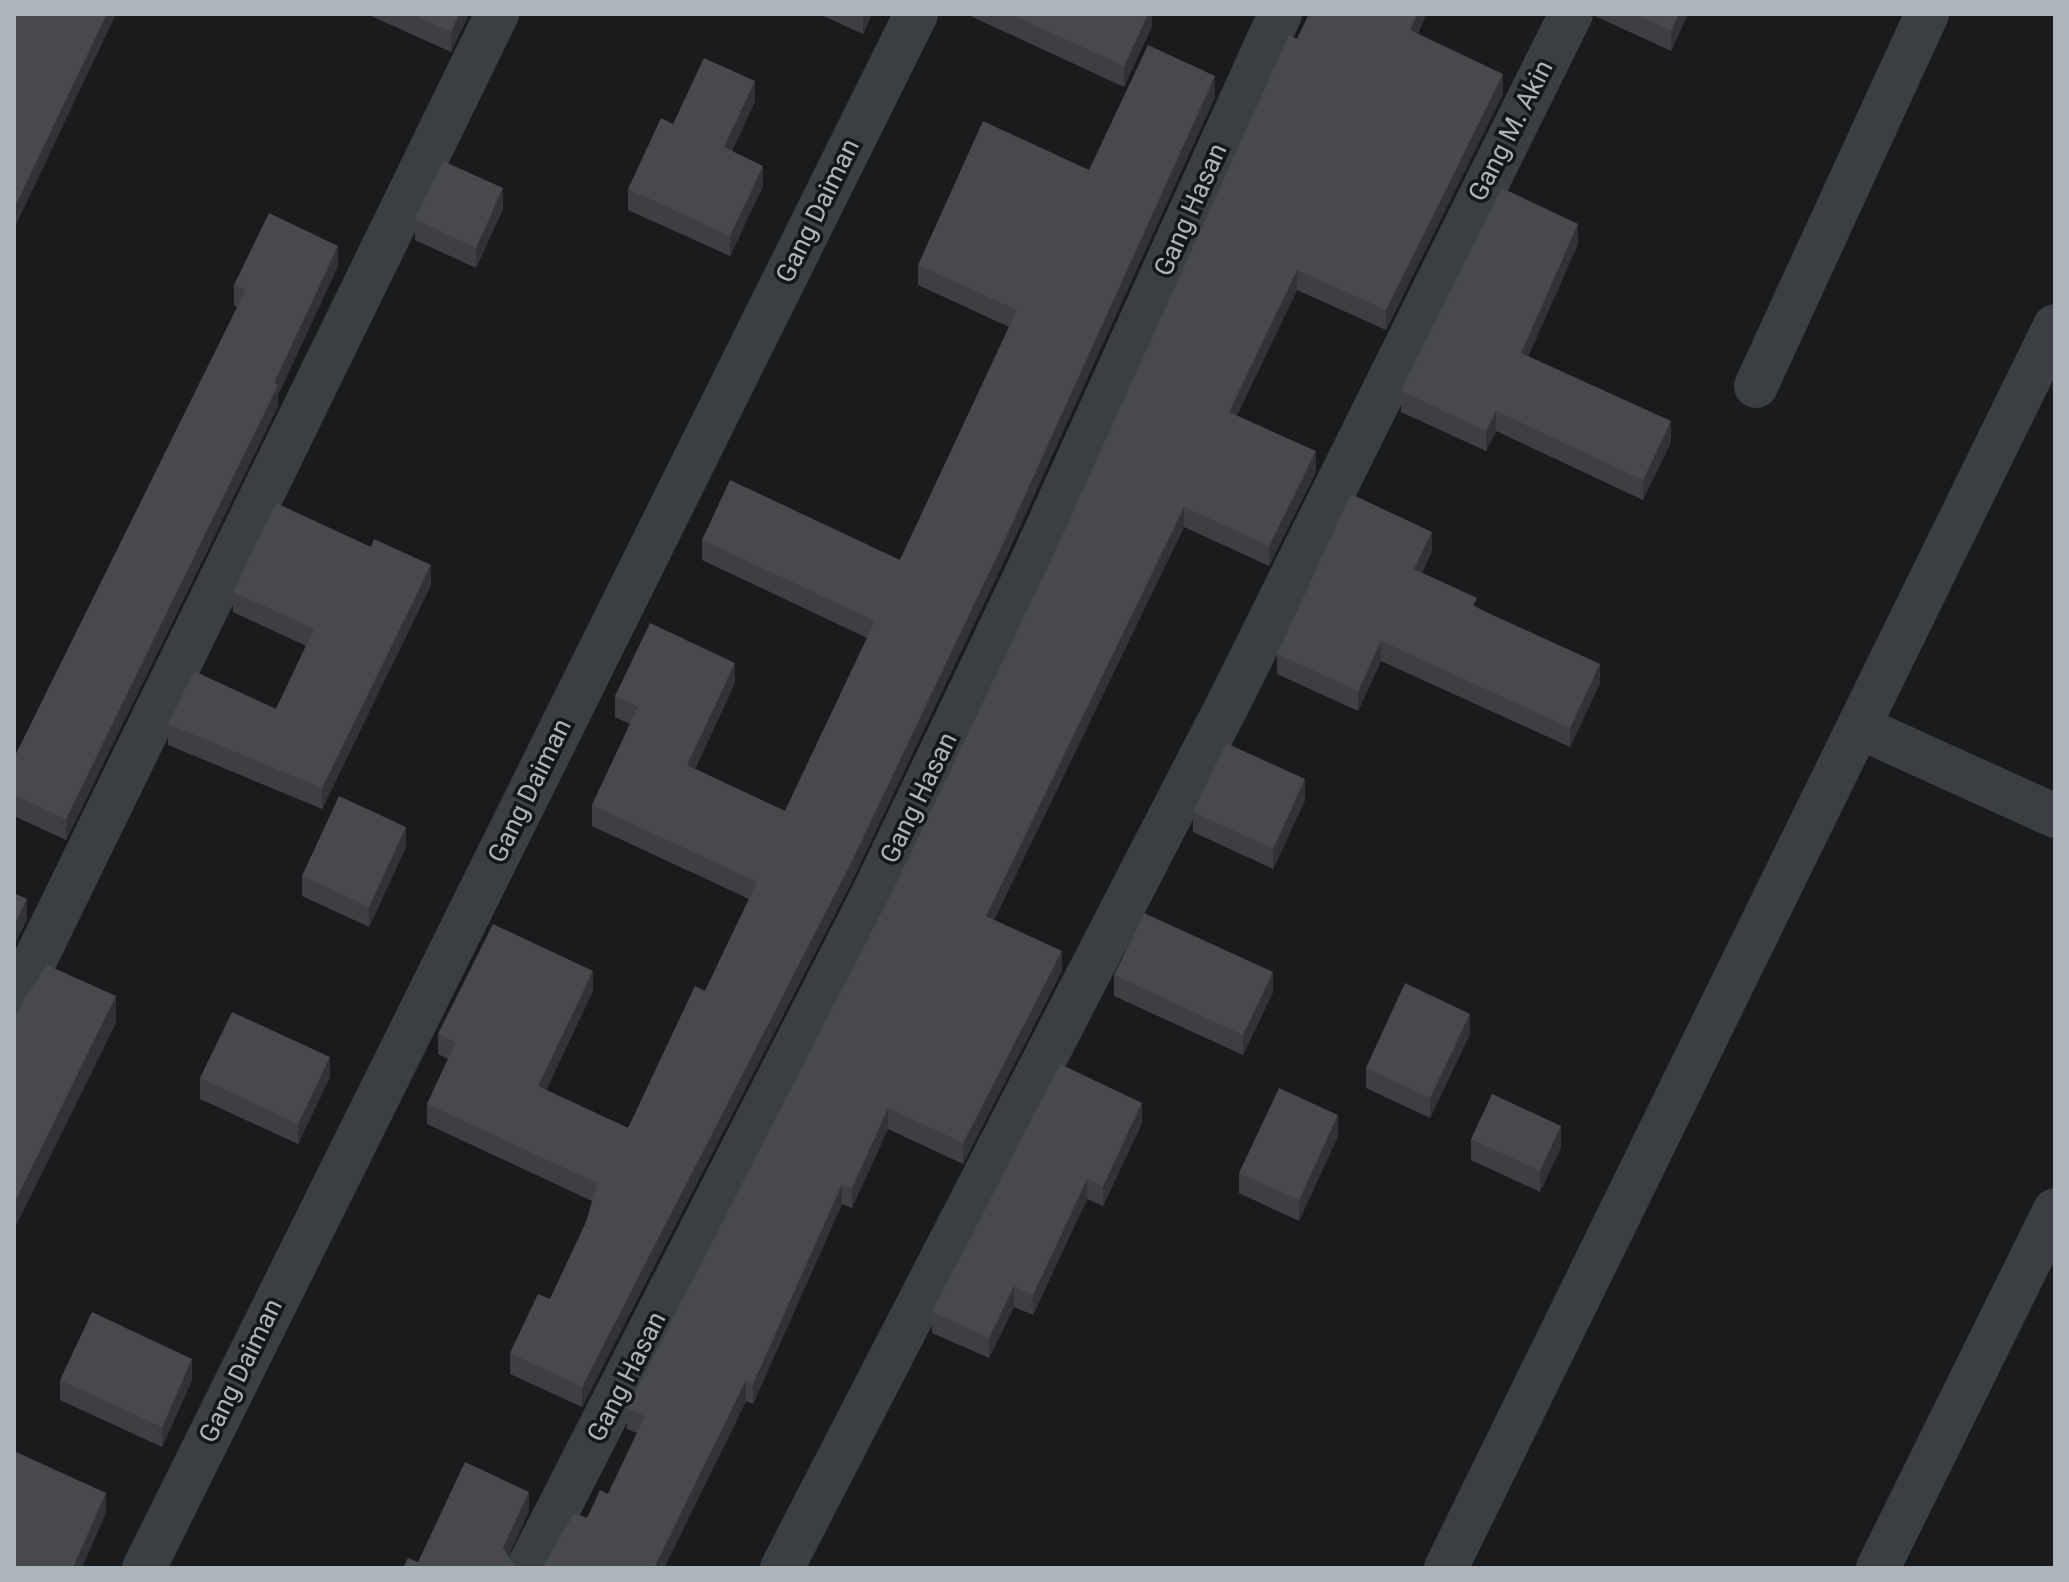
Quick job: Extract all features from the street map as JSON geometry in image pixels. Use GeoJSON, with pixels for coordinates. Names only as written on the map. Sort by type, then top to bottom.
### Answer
{"type":"FeatureCollection","features":[{"type":"Feature","properties":{"kind":"street"},"geometry":{"type":"LineString","coordinates":[[14,1003],[497,14]]}},
{"type":"Feature","properties":{"kind":"street","name":"Gang Daiman"},"geometry":{"type":"LineString","coordinates":[[144,1568],[916,14]]}},
{"type":"Feature","properties":{"kind":"street","name":"Gang Hasan"},"geometry":{"type":"LineString","coordinates":[[528,1568],[872,896],[1030,566],[1280,14]]}},
{"type":"Feature","properties":{"kind":"street","name":"Gang M. Akin"},"geometry":{"type":"LineString","coordinates":[[782,1568],[1223,713],[1451,249],[1571,14]]}},
{"type":"Feature","properties":{"kind":"street"},"geometry":{"type":"LineString","coordinates":[[1756,386],[1927,14]]}},
{"type":"Feature","properties":{"kind":"street"},"geometry":{"type":"LineString","coordinates":[[1446,1568],[2055,326]]}},
{"type":"Feature","properties":{"kind":"street"},"geometry":{"type":"LineString","coordinates":[[1859,727],[2055,816]]}},
{"type":"Feature","properties":{"kind":"street"},"geometry":{"type":"LineString","coordinates":[[1878,1568],[2055,1210]]}},
{"type":"Feature","properties":{"kind":"building"},"geometry":{"type":"Polygon","coordinates":[[[14,14],[107,14],[14,209],[14,14]]]}},
{"type":"Feature","properties":{"kind":"building"},"geometry":{"type":"Polygon","coordinates":[[[412,14],[459,14],[451,32],[412,14]]]}},
{"type":"Feature","properties":{"kind":"building"},"geometry":{"type":"Polygon","coordinates":[[[1010,14],[1148,14],[1124,66],[1010,14]]]}},
{"type":"Feature","properties":{"kind":"building"},"geometry":{"type":"Polygon","coordinates":[[[1309,14],[1417,14],[1410,30],[1503,74],[1386,310],[1297,270],[1229,412],[1316,451],[1269,546],[1184,507],[986,916],[1062,951],[963,1143],[888,1108],[852,1188],[842,1184],[753,1384],[746,1380],[654,1568],[542,1568],[574,1513],[587,1518],[600,1490],[608,1494],[645,1416],[627,1408],[895,886],[1053,556],[1289,35],[1297,39],[1309,14]]]}},
{"type":"Feature","properties":{"kind":"building"},"geometry":{"type":"Polygon","coordinates":[[[1635,14],[1679,14],[1671,31],[1635,14]]]}},
{"type":"Feature","properties":{"kind":"building"},"geometry":{"type":"Polygon","coordinates":[[[1148,45],[1215,76],[1007,535],[850,865],[582,1387],[510,1353],[538,1294],[550,1299],[587,1220],[597,1183],[427,1104],[456,1042],[438,1034],[493,924],[593,971],[538,1086],[628,1128],[695,986],[705,991],[757,882],[592,805],[638,707],[615,696],[650,623],[735,663],[687,765],[785,811],[875,621],[702,540],[730,480],[900,560],[1017,310],[918,265],[983,121],[1089,170],[1148,45]]]}},
{"type":"Feature","properties":{"kind":"building"},"geometry":{"type":"Polygon","coordinates":[[[704,58],[755,81],[724,147],[763,166],[730,236],[628,189],[661,118],[673,124],[704,58]]]}},
{"type":"Feature","properties":{"kind":"building"},"geometry":{"type":"Polygon","coordinates":[[[443,161],[503,188],[476,248],[415,219],[443,161]]]}},
{"type":"Feature","properties":{"kind":"building"},"geometry":{"type":"Polygon","coordinates":[[[1502,188],[1578,224],[1521,353],[1671,421],[1643,480],[1496,411],[1486,431],[1401,391],[1502,188]]]}},
{"type":"Feature","properties":{"kind":"building"},"geometry":{"type":"Polygon","coordinates":[[[269,213],[338,246],[274,383],[278,385],[66,819],[14,795],[14,758],[246,290],[234,285],[269,213]]]}},
{"type":"Feature","properties":{"kind":"building"},"geometry":{"type":"Polygon","coordinates":[[[1351,494],[1432,532],[1414,569],[1477,598],[1473,606],[1600,664],[1570,728],[1381,641],[1358,691],[1277,654],[1351,494]]]}},
{"type":"Feature","properties":{"kind":"building"},"geometry":{"type":"Polygon","coordinates":[[[276,503],[371,547],[374,539],[431,565],[322,788],[168,724],[194,671],[276,709],[314,629],[233,592],[276,503]]]}},
{"type":"Feature","properties":{"kind":"building"},"geometry":{"type":"Polygon","coordinates":[[[1226,743],[1305,779],[1273,849],[1193,812],[1226,743]]]}},
{"type":"Feature","properties":{"kind":"building"},"geometry":{"type":"Polygon","coordinates":[[[339,796],[406,827],[369,907],[302,876],[339,796]]]}},
{"type":"Feature","properties":{"kind":"building"},"geometry":{"type":"Polygon","coordinates":[[[14,893],[27,899],[14,926],[14,893]]]}},
{"type":"Feature","properties":{"kind":"building"},"geometry":{"type":"Polygon","coordinates":[[[1144,913],[1273,972],[1243,1035],[1114,975],[1144,913]]]}},
{"type":"Feature","properties":{"kind":"building"},"geometry":{"type":"Polygon","coordinates":[[[47,965],[116,996],[14,1204],[14,1020],[47,965]]]}},
{"type":"Feature","properties":{"kind":"building"},"geometry":{"type":"Polygon","coordinates":[[[1405,983],[1470,1014],[1430,1098],[1366,1068],[1405,983]]]}},
{"type":"Feature","properties":{"kind":"building"},"geometry":{"type":"Polygon","coordinates":[[[232,1012],[330,1057],[298,1124],[200,1078],[232,1012]]]}},
{"type":"Feature","properties":{"kind":"building"},"geometry":{"type":"Polygon","coordinates":[[[1060,1064],[1142,1103],[1103,1186],[1087,1179],[1033,1295],[1014,1286],[989,1338],[932,1312],[1060,1064]]]}},
{"type":"Feature","properties":{"kind":"building"},"geometry":{"type":"Polygon","coordinates":[[[1279,1088],[1338,1115],[1299,1200],[1239,1173],[1279,1088]]]}},
{"type":"Feature","properties":{"kind":"building"},"geometry":{"type":"Polygon","coordinates":[[[1492,1094],[1561,1126],[1540,1171],[1471,1139],[1492,1094]]]}},
{"type":"Feature","properties":{"kind":"building"},"geometry":{"type":"Polygon","coordinates":[[[92,1312],[192,1359],[162,1427],[60,1380],[92,1312]]]}},
{"type":"Feature","properties":{"kind":"building"},"geometry":{"type":"Polygon","coordinates":[[[14,1451],[106,1493],[73,1568],[14,1568],[14,1451]]]}},
{"type":"Feature","properties":{"kind":"building"},"geometry":{"type":"Polygon","coordinates":[[[465,1462],[529,1492],[503,1548],[516,1568],[403,1568],[408,1558],[418,1562],[465,1462]]]}}]}
